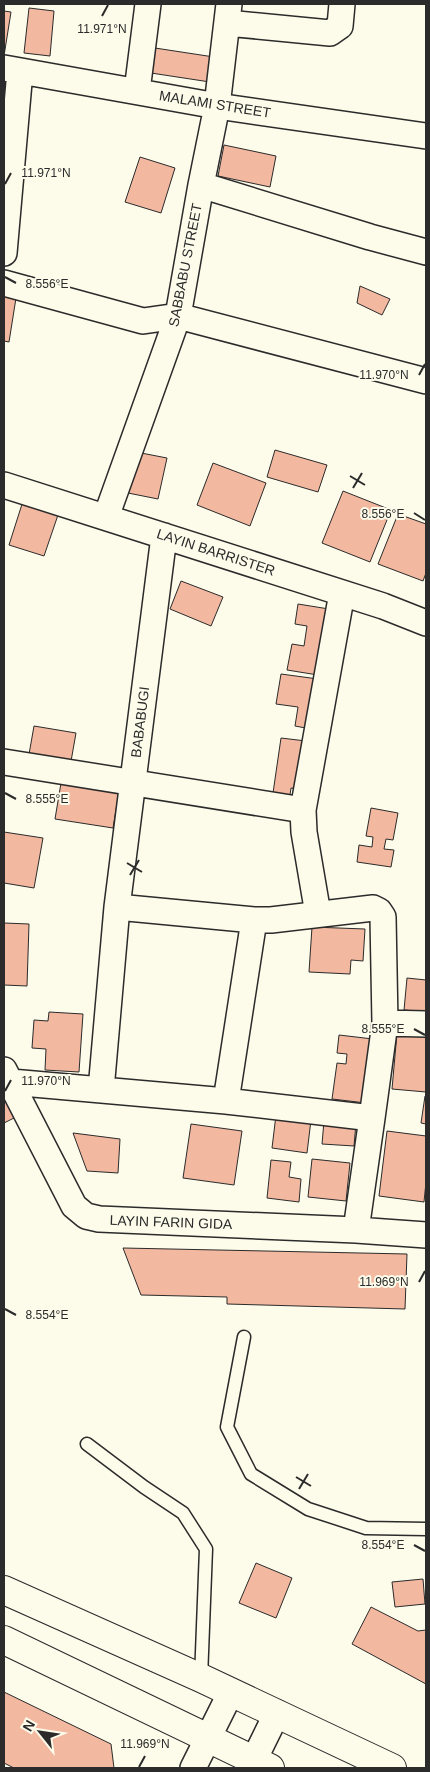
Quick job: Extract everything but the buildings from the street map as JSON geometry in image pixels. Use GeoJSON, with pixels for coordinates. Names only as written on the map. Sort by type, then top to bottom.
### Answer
{"type":"FeatureCollection","features":[{"type":"Feature","properties":{"kind":"street"},"geometry":{"type":"LineString","coordinates":[[137,91],[148,4]]}},
{"type":"Feature","properties":{"kind":"street"},"geometry":{"type":"LineString","coordinates":[[228,14],[330,33],[340,26],[342,4]]}},
{"type":"Feature","properties":{"kind":"street","name":"SABBABU STREET"},"geometry":{"type":"LineString","coordinates":[[106,517],[178,316],[217,106],[228,14]]}},
{"type":"Feature","properties":{"kind":"street"},"geometry":{"type":"LineString","coordinates":[[4,254],[12,69]]}},
{"type":"Feature","properties":{"kind":"street","name":"MALAMI STREET"},"geometry":{"type":"LineString","coordinates":[[12,69],[217,106],[426,136]]}},
{"type":"Feature","properties":{"kind":"street"},"geometry":{"type":"LineString","coordinates":[[201,185],[370,237],[426,252]]}},
{"type":"Feature","properties":{"kind":"street"},"geometry":{"type":"LineString","coordinates":[[4,283],[143,321],[178,316],[426,381]]}},
{"type":"Feature","properties":{"kind":"street","name":"LAYIN BARRISTER"},"geometry":{"type":"LineString","coordinates":[[4,485],[383,606],[426,623]]}},
{"type":"Feature","properties":{"kind":"street","name":"BABABUGI"},"geometry":{"type":"LineString","coordinates":[[101,1090],[117,908],[164,536]]}},
{"type":"Feature","properties":{"kind":"street"},"geometry":{"type":"LineString","coordinates":[[318,914],[304,832],[303,810],[342,593]]}},
{"type":"Feature","properties":{"kind":"street"},"geometry":{"type":"LineString","coordinates":[[4,762],[303,810]]}},
{"type":"Feature","properties":{"kind":"street"},"geometry":{"type":"LineString","coordinates":[[117,908],[254,920],[372,908],[379,911],[383,917],[385,1023],[356,1230]]}},
{"type":"Feature","properties":{"kind":"street"},"geometry":{"type":"LineString","coordinates":[[226,1101],[254,920]]}},
{"type":"Feature","properties":{"kind":"street"},"geometry":{"type":"LineString","coordinates":[[385,1023],[426,1024]]}},
{"type":"Feature","properties":{"kind":"street"},"geometry":{"type":"LineString","coordinates":[[7,1076],[101,1090],[226,1101],[372,1118]]}},
{"type":"Feature","properties":{"kind":"street","name":"LAYIN FARIN GIDA"},"geometry":{"type":"LineString","coordinates":[[7,1076],[74,1206],[86,1216],[98,1219],[356,1230],[426,1235]]}},
{"type":"Feature","properties":{"kind":"street"},"geometry":{"type":"LineString","coordinates":[[4,1590],[201,1678],[392,1768]]}},
{"type":"Feature","properties":{"kind":"street"},"geometry":{"type":"LineString","coordinates":[[4,1640],[207,1738],[258,1766],[277,1713]]}},
{"type":"Feature","properties":{"kind":"street"},"geometry":{"type":"LineString","coordinates":[[193,1768],[231,1692]]}},
{"type":"Feature","properties":{"kind":"lane"},"geometry":{"type":"LineString","coordinates":[[244,1337],[227,1427],[251,1474],[308,1509],[366,1528],[426,1529]]}},
{"type":"Feature","properties":{"kind":"lane"},"geometry":{"type":"LineString","coordinates":[[87,1444],[144,1487],[183,1513],[206,1549],[201,1678]]}}]}
